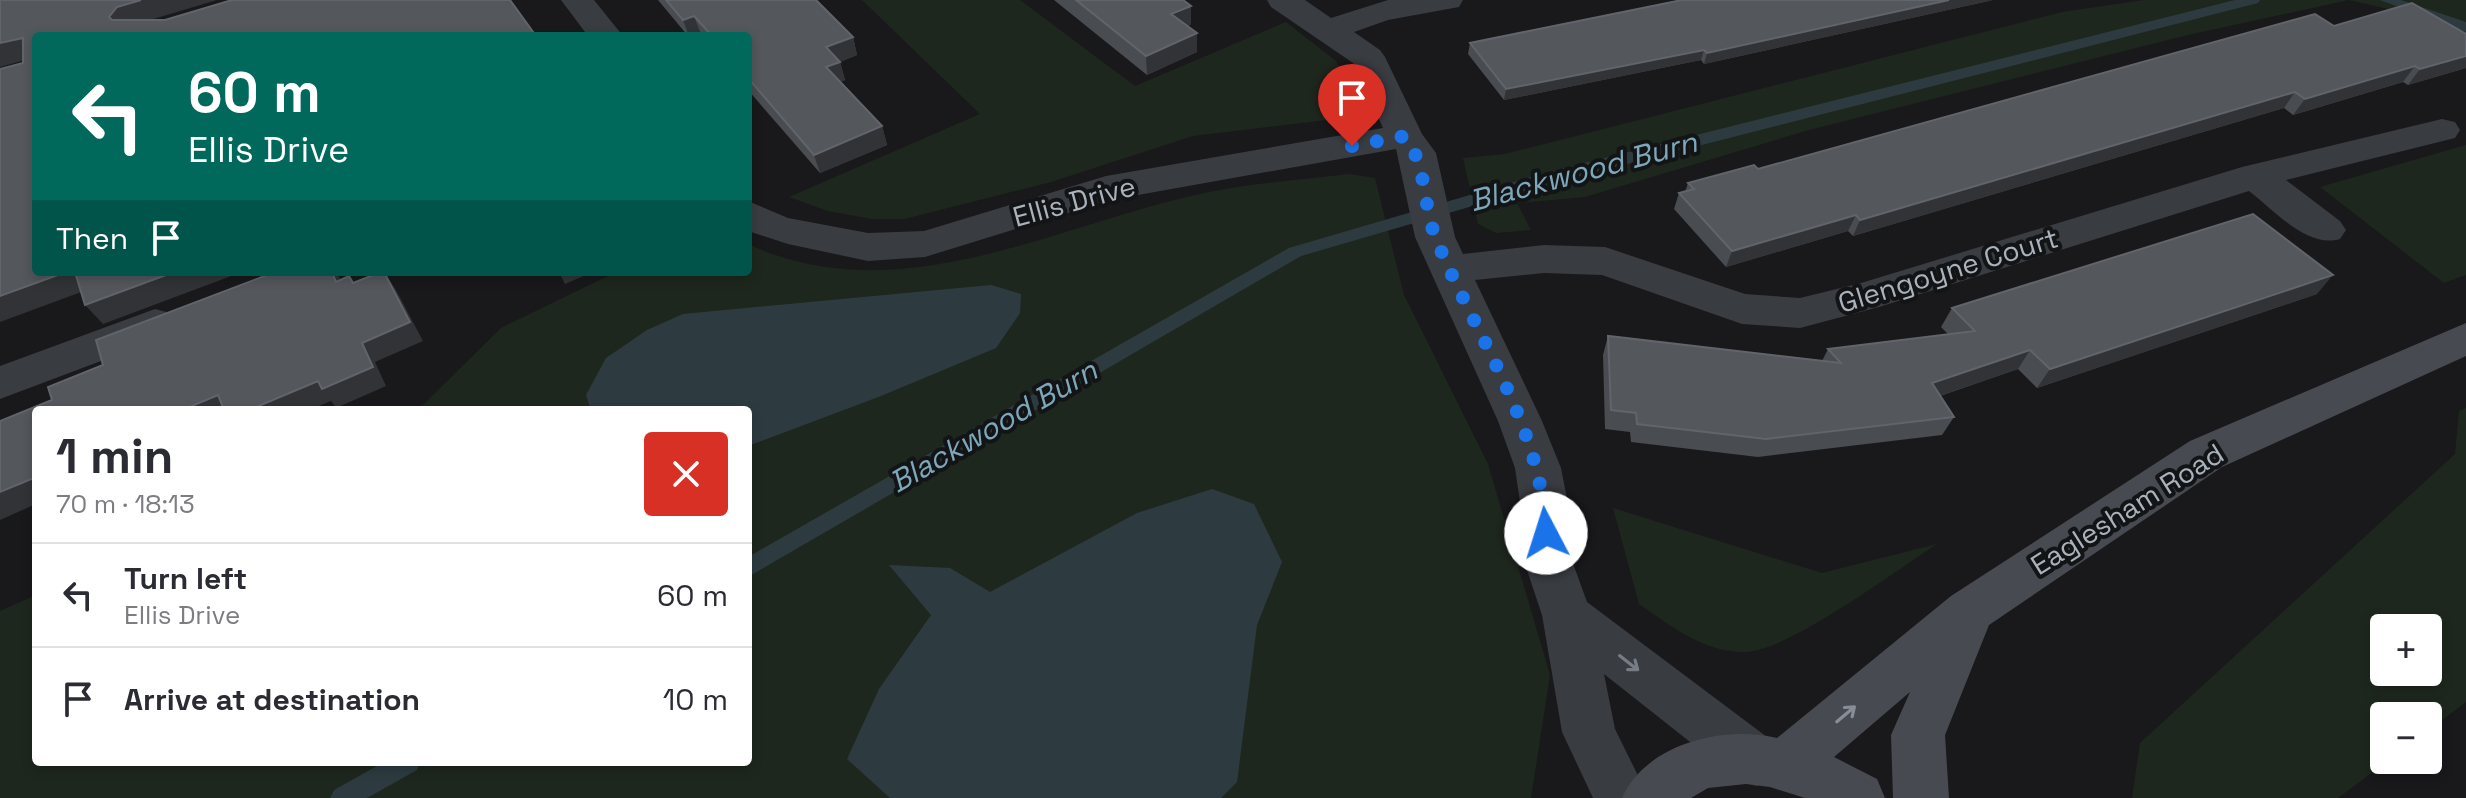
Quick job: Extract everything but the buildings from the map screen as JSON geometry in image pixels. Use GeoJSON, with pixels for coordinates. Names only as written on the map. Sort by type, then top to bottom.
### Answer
{"type":"FeatureCollection","features":[{"type":"Feature","properties":{"kind":"main road","name":"Eaglesham Road"},"geometry":{"type":"LineString","coordinates":[[1771,762],[1969,611],[2206,454],[2466,338]]}},
{"type":"Feature","properties":{"kind":"main road"},"geometry":{"type":"LineString","coordinates":[[1921,798],[1918,735],[1969,611]]}},
{"type":"Feature","properties":{"kind":"main road"},"geometry":{"type":"LineString","coordinates":[[1650,798],[1657,788],[1693,766],[1738,757],[1771,762],[1835,784],[1857,798]]}},
{"type":"Feature","properties":{"kind":"street"},"geometry":{"type":"LineString","coordinates":[[577,0],[603,32]]}},
{"type":"Feature","properties":{"kind":"street"},"geometry":{"type":"LineString","coordinates":[[1283,0],[1331,29],[1368,57],[1405,136],[1417,153],[1442,253],[1520,421],[1538,468],[1545,509],[1547,558],[1567,615],[1589,732],[1621,798]]}},
{"type":"Feature","properties":{"kind":"street"},"geometry":{"type":"LineString","coordinates":[[1331,29],[1381,11],[1447,0]]}},
{"type":"Feature","properties":{"kind":"street","name":"Glengoyne Court"},"geometry":{"type":"LineString","coordinates":[[1442,253],[1605,261],[1742,309],[1800,313],[1864,297],[2255,176],[2442,130]]}},
{"type":"Feature","properties":{"kind":"street","name":"Ellis Drive"},"geometry":{"type":"LineString","coordinates":[[752,216],[788,231],[868,247],[925,244],[1106,188],[1405,136]]}},
{"type":"Feature","properties":{"kind":"street"},"geometry":{"type":"LineString","coordinates":[[2255,176],[2326,230]]}},
{"type":"Feature","properties":{"kind":"street"},"geometry":{"type":"LineString","coordinates":[[0,383],[196,308]]}},
{"type":"Feature","properties":{"kind":"street"},"geometry":{"type":"LineString","coordinates":[[1567,615],[1771,762]]}},
{"type":"Feature","properties":{"kind":"shaded area"},"geometry":{"type":"Polygon","coordinates":[[[862,0],[1020,0],[1135,86],[1286,22],[1336,61],[1357,102],[1352,114],[1327,120],[1193,136],[1051,182],[904,219],[872,219],[828,211],[789,197],[980,114],[862,0]]]}},
{"type":"Feature","properties":{"kind":"shaded area"},"geometry":{"type":"Polygon","coordinates":[[[2144,0],[2349,0],[2192,34],[1809,130],[1585,197],[1517,203],[1531,230],[1496,233],[1478,224],[1463,158],[1505,154],[2062,12],[2144,0]]]}},
{"type":"Feature","properties":{"kind":"shaded area"},"geometry":{"type":"Polygon","coordinates":[[[2349,0],[2466,0],[2466,27],[2349,0]]]}},
{"type":"Feature","properties":{"kind":"shaded area"},"geometry":{"type":"Polygon","coordinates":[[[2466,145],[2466,275],[2444,283],[2320,187],[2466,145]]]}},
{"type":"Feature","properties":{"kind":"shaded area"},"geometry":{"type":"Polygon","coordinates":[[[1349,174],[1375,178],[1404,295],[1488,464],[1550,675],[1531,798],[0,798],[0,611],[32,597],[32,766],[752,766],[752,406],[420,406],[501,328],[608,276],[752,276],[752,245],[805,263],[862,270],[919,267],[1034,242],[1204,193],[1349,174]]]}},
{"type":"Feature","properties":{"kind":"shaded area"},"geometry":{"type":"Polygon","coordinates":[[[991,285],[1021,294],[1020,313],[996,348],[752,444],[752,406],[590,406],[586,395],[606,358],[647,330],[683,314],[991,285]]]}},
{"type":"Feature","properties":{"kind":"shaded area"},"geometry":{"type":"Polygon","coordinates":[[[2466,408],[2466,702],[2442,720],[2442,702],[2370,702],[2370,774],[2338,798],[2132,798],[2140,743],[2455,454],[2459,411],[2466,408]]]}},
{"type":"Feature","properties":{"kind":"shaded area"},"geometry":{"type":"Polygon","coordinates":[[[1212,489],[1254,504],[1282,562],[1257,625],[1237,782],[1221,798],[890,798],[847,759],[879,689],[931,615],[889,565],[950,568],[990,592],[1137,513],[1212,489]]]}},
{"type":"Feature","properties":{"kind":"shaded area"},"geometry":{"type":"Polygon","coordinates":[[[1613,508],[1822,573],[1937,544],[1842,608],[1786,639],[1763,649],[1729,651],[1701,643],[1639,604],[1613,508]]]}},
{"type":"Feature","properties":{"kind":"waterway","name":"Blackwood Burn"},"geometry":{"type":"LineString","coordinates":[[752,566],[1295,252],[1541,180],[2253,0]]}},
{"type":"Feature","properties":{"kind":"waterway","name":"Blackwood Burn"},"geometry":{"type":"LineString","coordinates":[[2387,0],[2466,27]]}},
{"type":"Feature","properties":{"kind":"waterway","name":"Blackwood Burn"},"geometry":{"type":"LineString","coordinates":[[343,798],[401,766]]}},
{"type":"Feature","properties":{"kind":"route"},"geometry":{"type":"LineString","coordinates":[[1352,146],[1405,136],[1417,153],[1435,237],[1520,421],[1538,468],[1546,533]]}}]}
